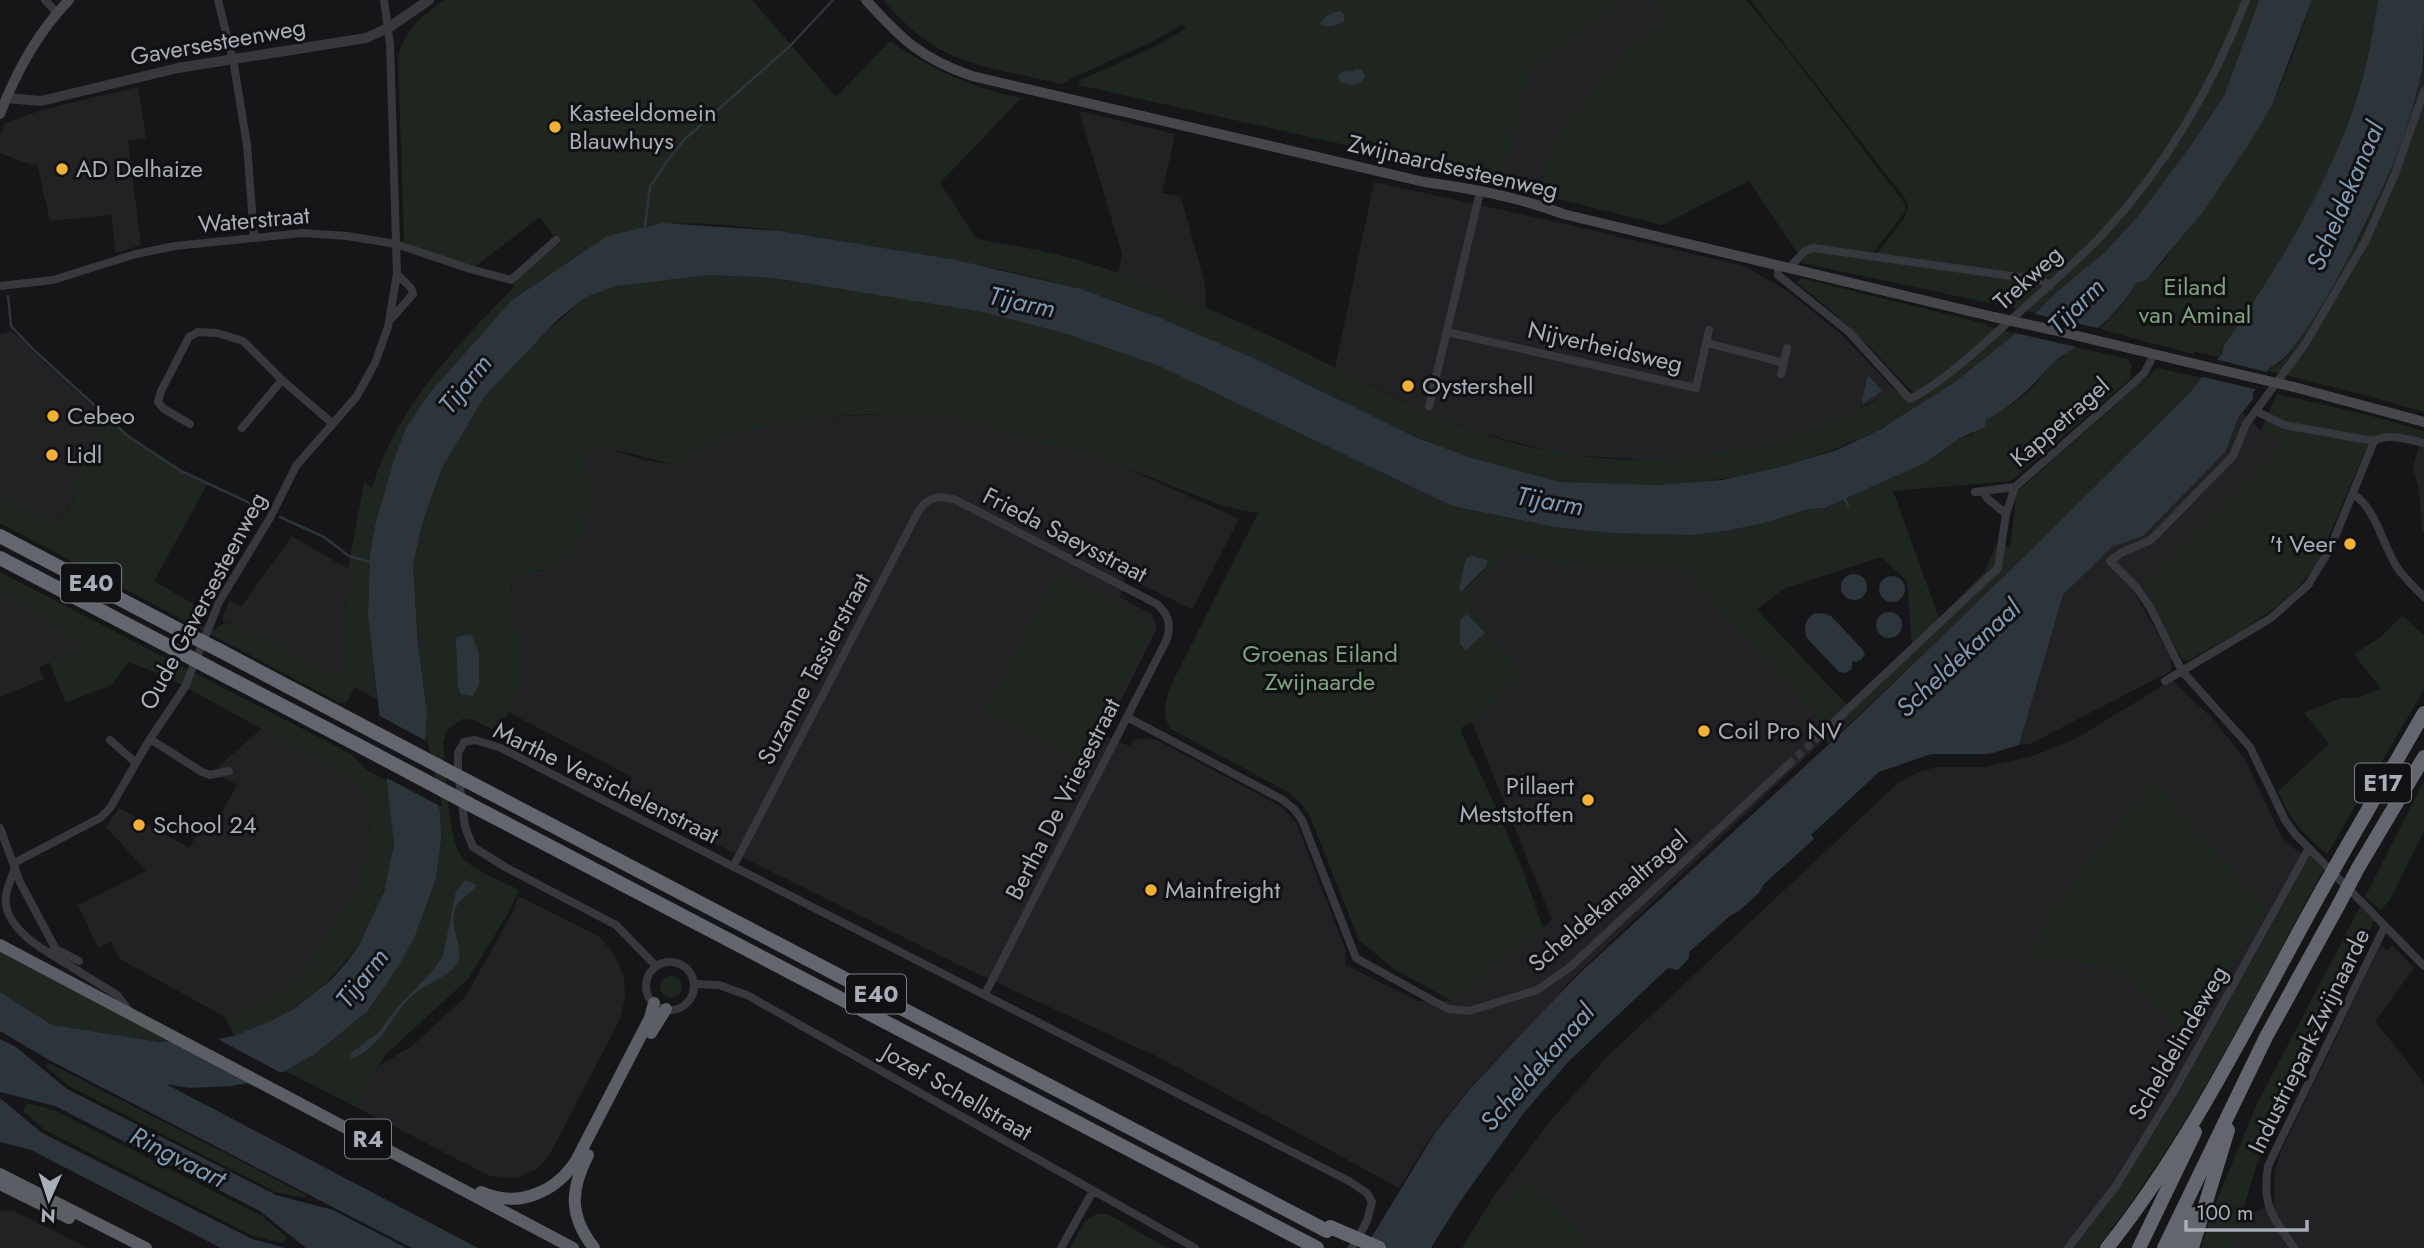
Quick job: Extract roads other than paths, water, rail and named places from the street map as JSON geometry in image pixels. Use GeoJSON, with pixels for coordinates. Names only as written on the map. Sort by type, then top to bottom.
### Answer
{"type":"FeatureCollection","features":[{"type":"Feature","properties":{"kind":"highway","name":"E40"},"geometry":{"type":"LineString","coordinates":[[0,536],[1282,1207],[1329,1229],[1360,1248]]}},
{"type":"Feature","properties":{"kind":"highway","name":"E40"},"geometry":{"type":"LineString","coordinates":[[0,558],[1317,1248]]}},
{"type":"Feature","properties":{"kind":"highway","name":"E17"},"geometry":{"type":"LineString","coordinates":[[2139,1248],[2217,1083],[2322,890],[2424,713]]}},
{"type":"Feature","properties":{"kind":"highway","name":"E17"},"geometry":{"type":"LineString","coordinates":[[2164,1248],[2308,957],[2424,757]]}},
{"type":"Feature","properties":{"kind":"highway","name":"R4"},"geometry":{"type":"LineString","coordinates":[[0,945],[573,1248]]}},
{"type":"Feature","properties":{"kind":"highway"},"geometry":{"type":"LineString","coordinates":[[462,1189],[498,1197],[522,1198],[545,1191],[562,1179],[571,1170],[649,1018],[654,1003]]}},
{"type":"Feature","properties":{"kind":"highway"},"geometry":{"type":"LineString","coordinates":[[594,1248],[584,1236],[578,1220],[575,1206],[576,1182],[656,1023],[666,1009]]}},
{"type":"Feature","properties":{"kind":"highway"},"geometry":{"type":"LineString","coordinates":[[2107,1248],[2181,1141],[2217,1083]]}},
{"type":"Feature","properties":{"kind":"highway"},"geometry":{"type":"LineString","coordinates":[[2192,1248],[2238,1094]]}},
{"type":"Feature","properties":{"kind":"highway"},"geometry":{"type":"LineString","coordinates":[[2179,1248],[2223,1148]]}},
{"type":"Feature","properties":{"kind":"highway"},"geometry":{"type":"LineString","coordinates":[[0,1174],[146,1248]]}},
{"type":"Feature","properties":{"kind":"highway"},"geometry":{"type":"LineString","coordinates":[[0,1184],[91,1229],[127,1238]]}},
{"type":"Feature","properties":{"kind":"highway"},"geometry":{"type":"LineString","coordinates":[[0,1193],[20,1195]]}},
{"type":"Feature","properties":{"kind":"highway"},"geometry":{"type":"LineString","coordinates":[[1329,1229],[1378,1248]]}},
{"type":"Feature","properties":{"kind":"main road"},"geometry":{"type":"LineString","coordinates":[[0,114],[3,97],[29,53],[69,0]]}},
{"type":"Feature","properties":{"kind":"main road","name":"Zwijnaardsesteenweg"},"geometry":{"type":"LineString","coordinates":[[866,0],[910,45],[929,58],[972,76],[1424,182],[1530,203],[1563,214],[1783,267],[2294,387],[2424,422]]}},
{"type":"Feature","properties":{"kind":"street"},"geometry":{"type":"LineString","coordinates":[[44,0],[57,13]]}},
{"type":"Feature","properties":{"kind":"street"},"geometry":{"type":"LineString","coordinates":[[218,0],[232,58],[247,145],[254,238]]}},
{"type":"Feature","properties":{"kind":"street","name":"Oude Gaversesteenweg"},"geometry":{"type":"LineString","coordinates":[[15,866],[100,818],[110,808],[150,739],[186,687],[219,602],[270,518],[296,466],[358,396],[375,363],[389,321],[397,274],[390,44],[384,0]]}},
{"type":"Feature","properties":{"kind":"street","name":"Gaversesteenweg"},"geometry":{"type":"LineString","coordinates":[[3,97],[41,101],[124,80],[232,58],[366,38],[388,28],[429,0]]}},
{"type":"Feature","properties":{"kind":"street","name":"Trekweg"},"geometry":{"type":"LineString","coordinates":[[1783,267],[1778,275],[1849,332],[1910,399],[1948,374],[2050,286],[2110,226],[2161,162],[2204,93],[2246,0]]}},
{"type":"Feature","properties":{"kind":"street"},"geometry":{"type":"LineString","coordinates":[[2424,91],[2395,174],[2366,240],[2315,328],[2246,424],[2233,456],[2151,540],[2121,553],[2110,561],[2137,588],[2150,607],[2182,671],[2250,747],[2285,820],[2308,850],[2424,965]]}},
{"type":"Feature","properties":{"kind":"street"},"geometry":{"type":"LineString","coordinates":[[1429,406],[1480,192]]}},
{"type":"Feature","properties":{"kind":"street","name":"Waterstraat"},"geometry":{"type":"LineString","coordinates":[[0,286],[53,280],[117,260],[175,247],[324,234],[396,244],[470,270],[511,280],[556,240]]}},
{"type":"Feature","properties":{"kind":"street"},"geometry":{"type":"LineString","coordinates":[[1783,267],[1809,248],[1875,255],[2026,278],[2043,281],[2050,286]]}},
{"type":"Feature","properties":{"kind":"street","name":"Oude Gaversesteenweg"},"geometry":{"type":"LineString","coordinates":[[389,321],[413,294],[411,288],[397,274]]}},
{"type":"Feature","properties":{"kind":"street","name":"Nijverheidsweg"},"geometry":{"type":"LineString","coordinates":[[1447,332],[1696,388],[1709,330]]}},
{"type":"Feature","properties":{"kind":"street"},"geometry":{"type":"LineString","coordinates":[[190,424],[164,409],[158,402],[189,337],[194,333],[217,333],[243,341],[332,424]]}},
{"type":"Feature","properties":{"kind":"street"},"geometry":{"type":"LineString","coordinates":[[1707,343],[1784,363]]}},
{"type":"Feature","properties":{"kind":"street"},"geometry":{"type":"LineString","coordinates":[[1781,374],[1787,348]]}},
{"type":"Feature","properties":{"kind":"street","name":"Kappetragel"},"geometry":{"type":"LineString","coordinates":[[2006,514],[1979,492],[2015,487],[2137,380],[2145,372],[2154,354]]}},
{"type":"Feature","properties":{"kind":"street"},"geometry":{"type":"LineString","coordinates":[[242,428],[282,380]]}},
{"type":"Feature","properties":{"kind":"street"},"geometry":{"type":"LineString","coordinates":[[2256,411],[2284,425],[2374,440],[2396,438],[2424,443]]}},
{"type":"Feature","properties":{"kind":"street"},"geometry":{"type":"LineString","coordinates":[[2165,681],[2271,618],[2308,585],[2330,549],[2374,440]]}},
{"type":"Feature","properties":{"kind":"street"},"geometry":{"type":"LineString","coordinates":[[1817,738],[1998,568],[2006,514],[2015,487]]}},
{"type":"Feature","properties":{"kind":"street"},"geometry":{"type":"LineString","coordinates":[[2353,494],[2361,501],[2384,538],[2397,568],[2424,597]]}},
{"type":"Feature","properties":{"kind":"street","name":"Frieda Saeysstraat"},"geometry":{"type":"LineString","coordinates":[[936,496],[956,500],[1157,604],[1166,612],[1169,620]]}},
{"type":"Feature","properties":{"kind":"street","name":"Suzanne Tassierstraat"},"geometry":{"type":"LineString","coordinates":[[733,867],[919,510],[926,500],[936,496]]}},
{"type":"Feature","properties":{"kind":"street","name":"Bertha De Vriesestraat"},"geometry":{"type":"LineString","coordinates":[[985,994],[1167,639],[1169,620]]}},
{"type":"Feature","properties":{"kind":"street","name":"Scheldekanaaltragel"},"geometry":{"type":"LineString","coordinates":[[1127,717],[1283,800],[1294,809],[1302,820],[1356,958],[1448,1009],[1469,1011],[1537,990],[1569,968],[1788,765]]}},
{"type":"Feature","properties":{"kind":"street"},"geometry":{"type":"LineString","coordinates":[[150,739],[202,772],[210,775],[229,771]]}},
{"type":"Feature","properties":{"kind":"street"},"geometry":{"type":"LineString","coordinates":[[110,740],[136,763]]}},
{"type":"Feature","properties":{"kind":"street","name":"Marthe Versichelenstraat"},"geometry":{"type":"LineString","coordinates":[[656,966],[616,925],[507,868],[474,847],[465,827],[458,771],[458,753],[464,742],[475,740],[502,748],[985,994]]}},
{"type":"Feature","properties":{"kind":"street"},"geometry":{"type":"LineString","coordinates":[[0,828],[53,949],[117,995],[131,1013]]}},
{"type":"Feature","properties":{"kind":"street","name":"Scheldelindeweg"},"geometry":{"type":"LineString","coordinates":[[2068,1248],[2116,1186],[2176,1088],[2308,850]]}},
{"type":"Feature","properties":{"kind":"street"},"geometry":{"type":"LineString","coordinates":[[15,866],[6,894],[6,907],[20,931],[35,944],[79,961]]}},
{"type":"Feature","properties":{"kind":"street","name":"Industriepark-Zwijnaarde"},"geometry":{"type":"LineString","coordinates":[[2294,1248],[2267,1206],[2265,1189],[2268,1166],[2387,928]]}},
{"type":"Feature","properties":{"kind":"street"},"geometry":{"type":"LineString","coordinates":[[663,962],[680,964],[692,976],[694,984],[689,1000],[675,1009],[666,1009],[649,997],[647,980],[656,966],[663,962]]}},
{"type":"Feature","properties":{"kind":"street","name":"Jozef Schellstraat"},"geometry":{"type":"LineString","coordinates":[[694,984],[719,985],[747,995],[1195,1248]]}},
{"type":"Feature","properties":{"kind":"street"},"geometry":{"type":"LineString","coordinates":[[985,994],[1359,1187],[1372,1202],[1367,1221],[1352,1248]]}},
{"type":"Feature","properties":{"kind":"street"},"geometry":{"type":"LineString","coordinates":[[1061,1248],[1093,1191]]}},
{"type":"Feature","properties":{"kind":"water","name":"Tijarm"},"geometry":{"type":"Polygon","coordinates":[[[2259,0],[2312,0],[2272,105],[2205,209],[2146,280],[2136,283],[2110,317],[2054,362],[2014,402],[1986,420],[1985,427],[1960,438],[1925,463],[1825,508],[1809,509],[1731,530],[1693,535],[1611,533],[1554,527],[1452,506],[1159,366],[1067,334],[982,312],[773,278],[709,275],[617,286],[586,297],[557,320],[485,396],[442,468],[422,524],[413,566],[418,645],[427,712],[425,744],[440,813],[441,840],[436,879],[415,936],[368,1011],[315,1054],[285,1071],[253,1082],[189,1088],[166,1084],[478,1248],[412,1248],[49,1060],[0,1031],[0,992],[52,1025],[159,1042],[234,1036],[295,1008],[332,979],[347,962],[360,943],[384,892],[394,843],[368,616],[370,554],[394,460],[406,428],[428,395],[511,301],[607,236],[662,223],[779,231],[956,260],[1081,289],[1158,317],[1249,356],[1418,438],[1471,458],[1560,482],[1657,485],[1722,480],[1837,450],[1881,429],[1955,382],[2010,338],[2058,291],[2104,253],[2139,215],[2191,145],[2224,96],[2259,0]]]}},
{"type":"Feature","properties":{"kind":"water","name":"Scheldekanaal"},"geometry":{"type":"Polygon","coordinates":[[[2378,0],[2424,0],[2424,32],[2423,64],[2404,136],[2375,204],[2340,272],[2302,336],[2285,357],[2271,366],[2253,393],[2253,399],[2238,418],[2226,451],[2143,536],[2112,547],[2063,595],[2019,745],[1989,754],[1931,754],[1879,772],[1811,835],[1814,839],[1764,884],[1758,894],[1689,952],[1689,958],[1678,970],[1668,968],[1569,1061],[1523,1114],[1459,1203],[1431,1248],[1365,1248],[1435,1133],[1469,1090],[1536,1018],[1581,972],[1853,722],[2022,559],[2189,393],[2222,354],[2224,345],[2261,291],[2326,176],[2356,101],[2371,44],[2378,0]]]}},
{"type":"Feature","properties":{"kind":"water"},"geometry":{"type":"Polygon","coordinates":[[[1340,11],[1344,15],[1344,21],[1341,23],[1329,26],[1319,24],[1327,15],[1340,11]]]}},
{"type":"Feature","properties":{"kind":"water"},"geometry":{"type":"Polygon","coordinates":[[[1356,69],[1362,70],[1365,77],[1361,83],[1351,85],[1339,82],[1338,75],[1356,69]]]}},
{"type":"Feature","properties":{"kind":"water"},"geometry":{"type":"Polygon","coordinates":[[[1868,375],[1882,391],[1863,404],[1862,401],[1868,375]]]}},
{"type":"Feature","properties":{"kind":"water"},"geometry":{"type":"Polygon","coordinates":[[[1473,556],[1488,561],[1486,567],[1461,592],[1459,589],[1466,558],[1473,556]]]}},
{"type":"Feature","properties":{"kind":"water"},"geometry":{"type":"Polygon","coordinates":[[[1854,574],[1863,578],[1867,587],[1863,596],[1854,600],[1845,596],[1841,587],[1845,578],[1854,574]]]}},
{"type":"Feature","properties":{"kind":"water"},"geometry":{"type":"Polygon","coordinates":[[[1892,576],[1901,580],[1905,589],[1901,598],[1892,602],[1883,598],[1879,589],[1883,580],[1892,576]]]}},
{"type":"Feature","properties":{"kind":"water"},"geometry":{"type":"Polygon","coordinates":[[[1889,612],[1898,616],[1902,625],[1898,634],[1889,638],[1880,634],[1876,625],[1880,616],[1889,612]]]}},
{"type":"Feature","properties":{"kind":"water"},"geometry":{"type":"Polygon","coordinates":[[[1815,613],[1832,617],[1863,650],[1865,654],[1862,659],[1852,661],[1852,669],[1845,673],[1839,672],[1807,638],[1806,624],[1815,613]]]}},
{"type":"Feature","properties":{"kind":"water"},"geometry":{"type":"Polygon","coordinates":[[[1467,614],[1485,633],[1466,650],[1460,644],[1460,620],[1467,614]]]}},
{"type":"Feature","properties":{"kind":"water"},"geometry":{"type":"Polygon","coordinates":[[[471,634],[479,652],[479,685],[473,696],[461,694],[458,686],[456,642],[457,637],[471,634]]]}},
{"type":"Feature","properties":{"kind":"water"},"geometry":{"type":"Polygon","coordinates":[[[465,880],[477,885],[455,909],[458,962],[445,975],[414,994],[379,1039],[362,1054],[350,1059],[351,1053],[378,1033],[443,956],[456,891],[465,880]]]}},
{"type":"Feature","properties":{"kind":"water","name":"Ringvaart"},"geometry":{"type":"Polygon","coordinates":[[[0,1039],[16,1047],[67,1089],[276,1195],[333,1210],[406,1248],[306,1248],[260,1211],[55,1106],[0,1092],[0,1039]]]}},
{"type":"Feature","properties":{"kind":"water"},"geometry":{"type":"Polygon","coordinates":[[[0,1098],[42,1133],[252,1239],[285,1248],[221,1248],[31,1150],[0,1142],[0,1098]]]}},
{"type":"Feature","properties":{"kind":"waterway"},"geometry":{"type":"LineString","coordinates":[[645,226],[650,187],[685,139],[790,46],[833,0]]}},
{"type":"Feature","properties":{"kind":"waterway"},"geometry":{"type":"LineString","coordinates":[[8,296],[11,326],[128,436],[181,471],[267,511]]}},
{"type":"Feature","properties":{"kind":"waterway"},"geometry":{"type":"LineString","coordinates":[[1844,497],[1848,507]]}},
{"type":"Feature","properties":{"kind":"waterway"},"geometry":{"type":"LineString","coordinates":[[280,517],[324,537],[349,556],[370,562]]}},
{"type":"Feature","properties":{"kind":"tunnel"},"geometry":{"type":"LineString","coordinates":[[1788,765],[1817,738]]}},
{"type":"Feature","properties":{"kind":"place","name":"Kasteeldomein Blauwhuys"},"geometry":{"type":"Point","coordinates":[555,127]}},
{"type":"Feature","properties":{"kind":"place","name":"AD Delhaize"},"geometry":{"type":"Point","coordinates":[62,169]}},
{"type":"Feature","properties":{"kind":"place","name":"Oystershell"},"geometry":{"type":"Point","coordinates":[1408,386]}},
{"type":"Feature","properties":{"kind":"place","name":"Cebeo"},"geometry":{"type":"Point","coordinates":[53,416]}},
{"type":"Feature","properties":{"kind":"place","name":"Lidl"},"geometry":{"type":"Point","coordinates":[52,455]}},
{"type":"Feature","properties":{"kind":"place","name":"'t Veer"},"geometry":{"type":"Point","coordinates":[2350,544]}},
{"type":"Feature","properties":{"kind":"place","name":"Coil Pro NV"},"geometry":{"type":"Point","coordinates":[1704,731]}},
{"type":"Feature","properties":{"kind":"place","name":"Pillaert Meststoffen"},"geometry":{"type":"Point","coordinates":[1588,800]}},
{"type":"Feature","properties":{"kind":"place","name":"School 24"},"geometry":{"type":"Point","coordinates":[139,825]}},
{"type":"Feature","properties":{"kind":"place","name":"Mainfreight"},"geometry":{"type":"Point","coordinates":[1151,890]}},
{"type":"Feature","properties":{"kind":"park label","name":"Eiland van Aminal"},"geometry":{"type":"Point","coordinates":[2195,301]}},
{"type":"Feature","properties":{"kind":"park label","name":"Groenas Eiland Zwijnaarde"},"geometry":{"type":"Point","coordinates":[1320,668]}}]}
